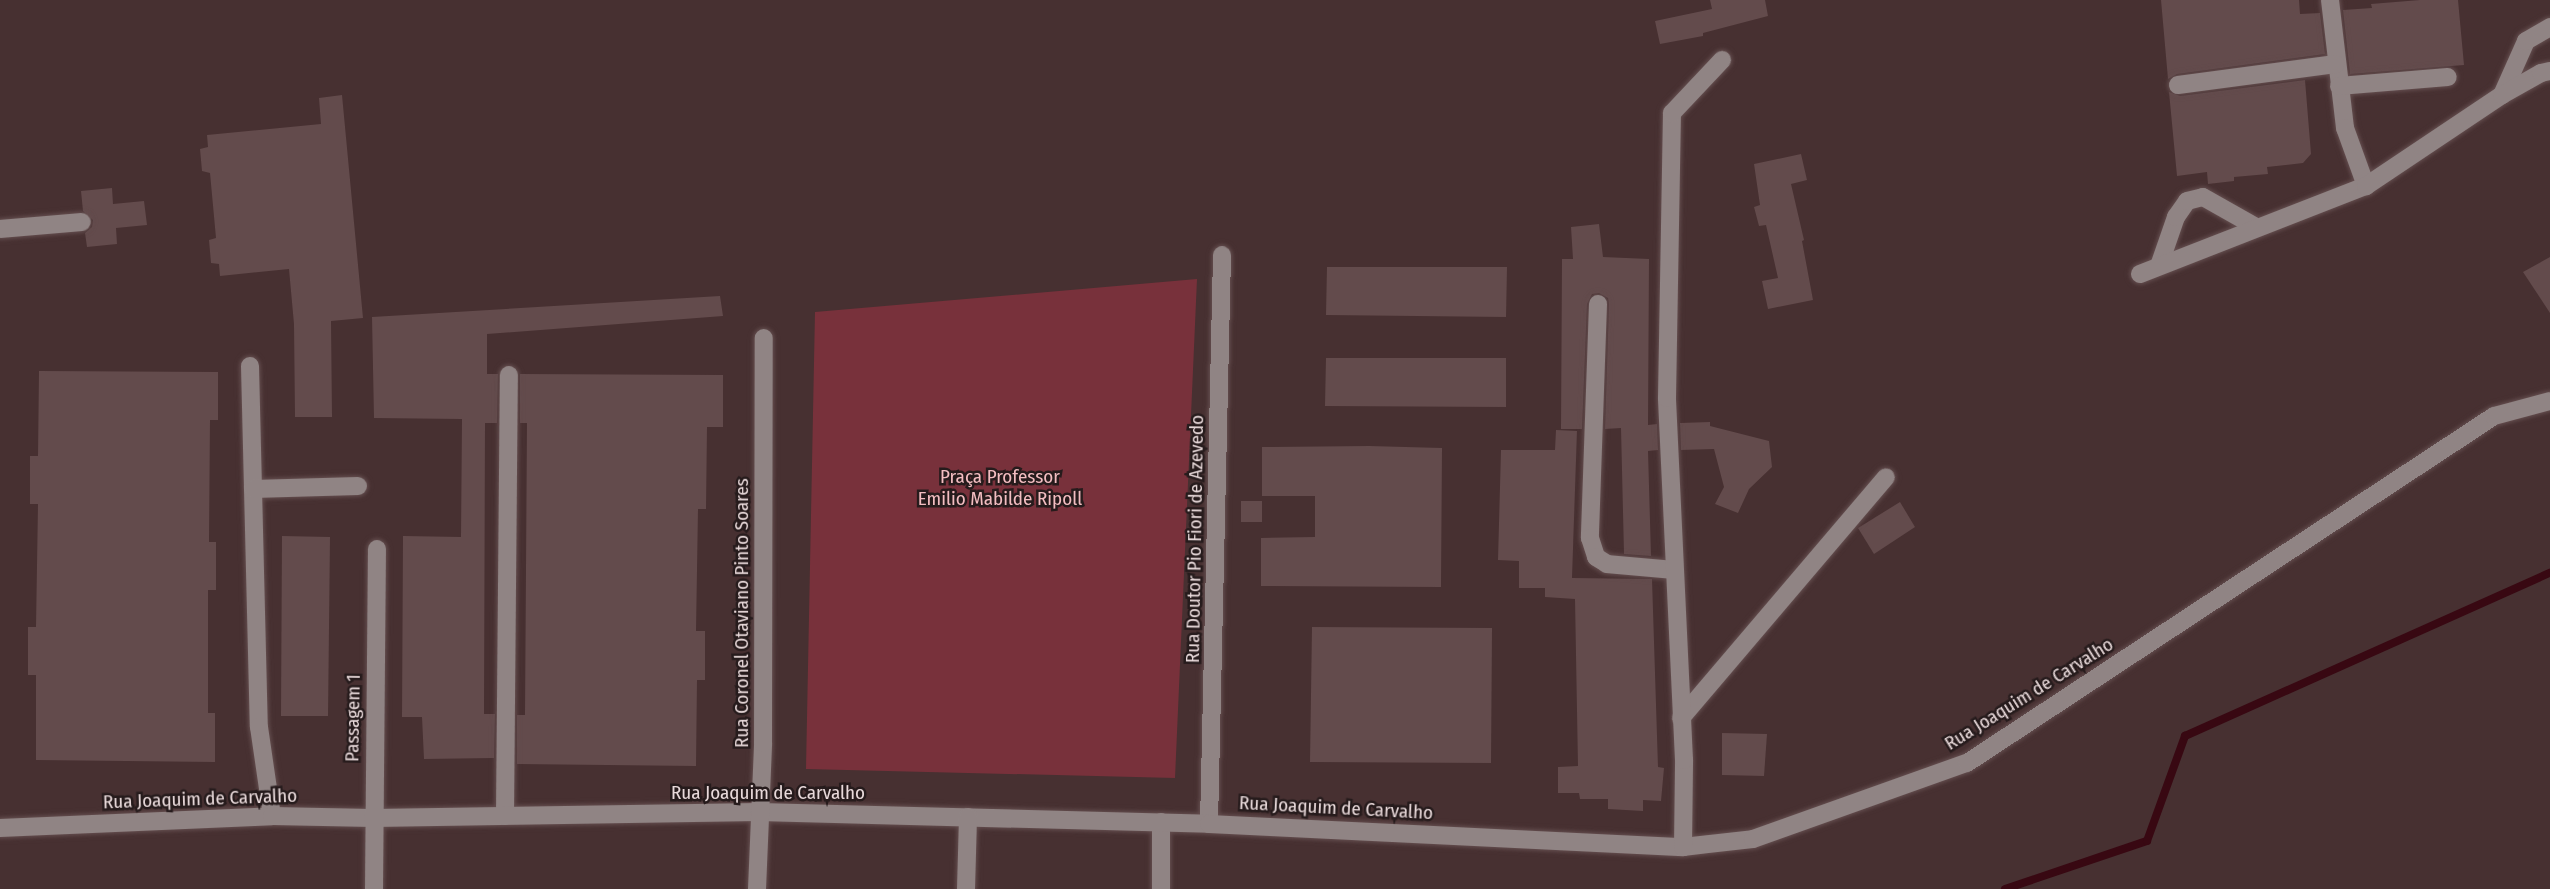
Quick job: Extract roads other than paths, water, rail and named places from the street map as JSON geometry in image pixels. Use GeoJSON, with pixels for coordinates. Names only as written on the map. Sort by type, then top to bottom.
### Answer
{"type":"FeatureCollection","features":[{"type":"Feature","properties":{"kind":"street"},"geometry":{"type":"LineString","coordinates":[[2330,0],[2345,128],[2366,186]]}},
{"type":"Feature","properties":{"kind":"street"},"geometry":{"type":"LineString","coordinates":[[2502,95],[2526,41],[2550,27]]}},
{"type":"Feature","properties":{"kind":"street"},"geometry":{"type":"LineString","coordinates":[[1683,847],[1681,718],[1667,398],[1672,113],[1722,60]]}},
{"type":"Feature","properties":{"kind":"street"},"geometry":{"type":"LineString","coordinates":[[2178,85],[2336,64]]}},
{"type":"Feature","properties":{"kind":"street"},"geometry":{"type":"LineString","coordinates":[[2140,274],[2366,186],[2502,95],[2540,73],[2550,71]]}},
{"type":"Feature","properties":{"kind":"street"},"geometry":{"type":"LineString","coordinates":[[2339,86],[2448,77]]}},
{"type":"Feature","properties":{"kind":"street"},"geometry":{"type":"LineString","coordinates":[[2159,266],[2176,217],[2187,201],[2203,197],[2256,228]]}},
{"type":"Feature","properties":{"kind":"street"},"geometry":{"type":"LineString","coordinates":[[0,229],[82,222]]}},
{"type":"Feature","properties":{"kind":"street","name":"Rua Doutor Pio Fiori de Azevedo"},"geometry":{"type":"LineString","coordinates":[[1209,824],[1222,255]]}},
{"type":"Feature","properties":{"kind":"street"},"geometry":{"type":"LineString","coordinates":[[1598,304],[1590,538],[1596,557],[1607,564],[1674,570]]}},
{"type":"Feature","properties":{"kind":"street","name":"Rua Coronel Otaviano Pinto Soares"},"geometry":{"type":"LineString","coordinates":[[757,889],[763,729],[764,338]]}},
{"type":"Feature","properties":{"kind":"street"},"geometry":{"type":"LineString","coordinates":[[250,366],[259,727],[272,816]]}},
{"type":"Feature","properties":{"kind":"street"},"geometry":{"type":"LineString","coordinates":[[505,816],[509,375]]}},
{"type":"Feature","properties":{"kind":"street","name":"Rua Joaquim de Carvalho"},"geometry":{"type":"LineString","coordinates":[[0,828],[272,816],[373,818],[759,813],[1161,822],[1683,847],[1753,839],[1966,763],[2494,416],[2550,401]]}},
{"type":"Feature","properties":{"kind":"street"},"geometry":{"type":"LineString","coordinates":[[1681,718],[1886,477]]}},
{"type":"Feature","properties":{"kind":"street"},"geometry":{"type":"LineString","coordinates":[[253,489],[358,486]]}},
{"type":"Feature","properties":{"kind":"street","name":"Passagem 1"},"geometry":{"type":"LineString","coordinates":[[374,889],[377,549]]}},
{"type":"Feature","properties":{"kind":"street"},"geometry":{"type":"LineString","coordinates":[[966,889],[968,817]]}},
{"type":"Feature","properties":{"kind":"street"},"geometry":{"type":"LineString","coordinates":[[1161,822],[1161,889]]}},
{"type":"Feature","properties":{"kind":"waterway"},"geometry":{"type":"LineString","coordinates":[[2005,889],[2147,841],[2185,736],[2550,573]]}},
{"type":"Feature","properties":{"kind":"park label","name":"Praça Professor Emilio Mabilde Ripoll"},"geometry":{"type":"Point","coordinates":[1000,488]}}]}
